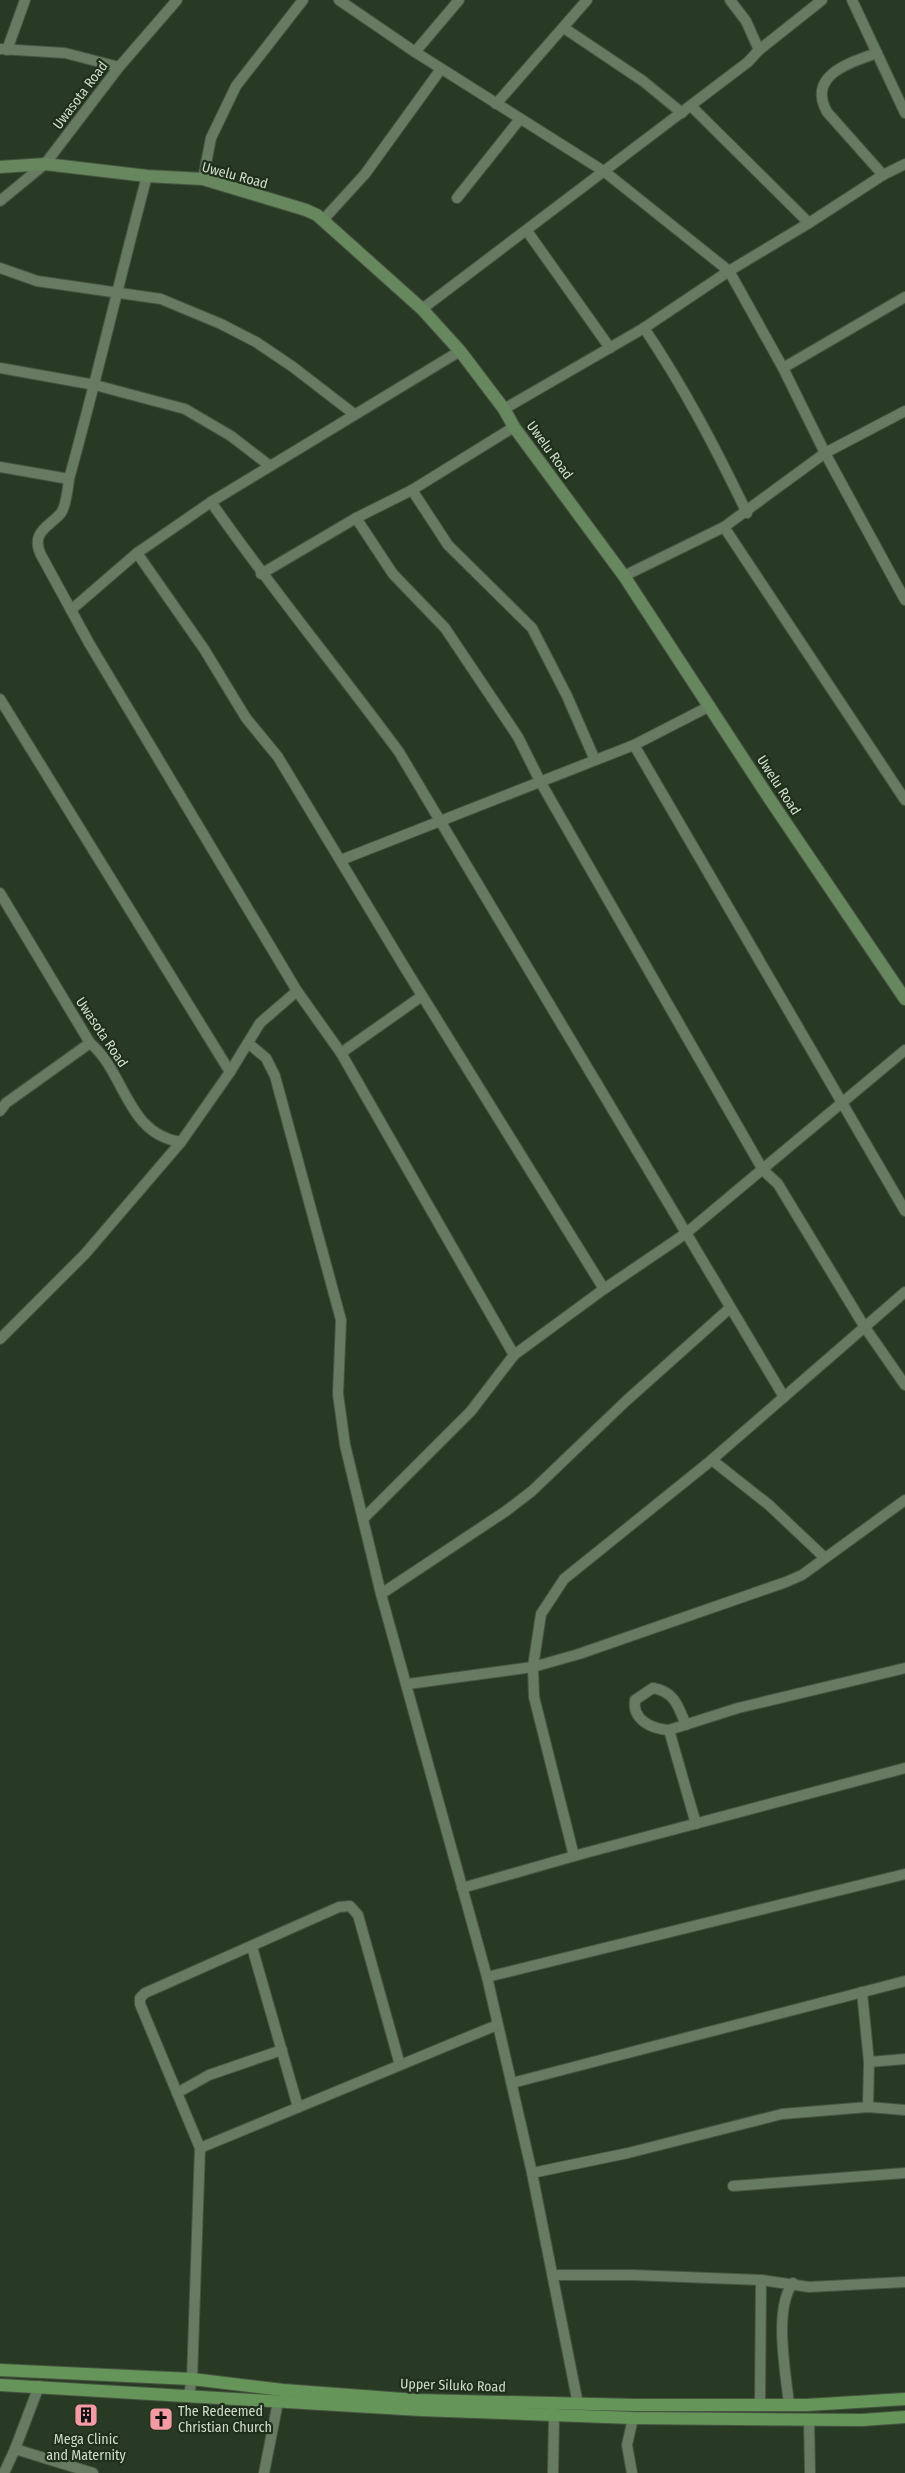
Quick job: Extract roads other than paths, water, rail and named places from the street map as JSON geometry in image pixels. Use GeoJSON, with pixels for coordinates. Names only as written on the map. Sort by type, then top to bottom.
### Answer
{"type":"FeatureCollection","features":[{"type":"Feature","properties":{"kind":"main road","name":"Upper Siluko Road"},"geometry":{"type":"LineString","coordinates":[[0,2370],[192,2379],[283,2390],[416,2400],[578,2404],[789,2405],[863,2403],[905,2399]]}},
{"type":"Feature","properties":{"kind":"main road","name":"Upper Siluko Road"},"geometry":{"type":"LineString","coordinates":[[0,2385],[189,2394],[278,2402],[554,2416],[862,2420],[905,2417]]}},
{"type":"Feature","properties":{"kind":"main road"},"geometry":{"type":"LineString","coordinates":[[862,2420],[863,2403]]}},
{"type":"Feature","properties":{"kind":"street"},"geometry":{"type":"LineString","coordinates":[[25,0],[4,49],[65,53],[119,67]]}},
{"type":"Feature","properties":{"kind":"street","name":"Uwasota Road"},"geometry":{"type":"LineString","coordinates":[[0,201],[45,164],[119,67],[177,0]]}},
{"type":"Feature","properties":{"kind":"street"},"geometry":{"type":"LineString","coordinates":[[203,179],[211,138],[236,86],[303,0]]}},
{"type":"Feature","properties":{"kind":"street"},"geometry":{"type":"LineString","coordinates":[[339,0],[441,69],[605,172],[729,271],[783,368],[825,453],[905,600]]}},
{"type":"Feature","properties":{"kind":"street"},"geometry":{"type":"LineString","coordinates":[[415,52],[459,0]]}},
{"type":"Feature","properties":{"kind":"street"},"geometry":{"type":"LineString","coordinates":[[496,104],[587,0]]}},
{"type":"Feature","properties":{"kind":"street"},"geometry":{"type":"LineString","coordinates":[[730,0],[746,21],[759,50]]}},
{"type":"Feature","properties":{"kind":"street"},"geometry":{"type":"LineString","coordinates":[[422,309],[686,110],[748,62],[759,50],[822,0]]}},
{"type":"Feature","properties":{"kind":"street"},"geometry":{"type":"LineString","coordinates":[[852,0],[905,113]]}},
{"type":"Feature","properties":{"kind":"street"},"geometry":{"type":"LineString","coordinates":[[564,28],[686,110],[809,223]]}},
{"type":"Feature","properties":{"kind":"street"},"geometry":{"type":"LineString","coordinates":[[877,53],[855,61],[829,75],[822,87],[820,100],[827,112],[883,175]]}},
{"type":"Feature","properties":{"kind":"street"},"geometry":{"type":"LineString","coordinates":[[322,220],[365,174],[441,69]]}},
{"type":"Feature","properties":{"kind":"street"},"geometry":{"type":"LineString","coordinates":[[457,198],[520,119]]}},
{"type":"Feature","properties":{"kind":"street","name":"Uwelu Road"},"geometry":{"type":"LineString","coordinates":[[0,167],[45,164],[147,176],[203,179],[306,210],[322,220],[422,309],[460,351],[504,409],[514,427],[624,576],[769,798],[905,999]]}},
{"type":"Feature","properties":{"kind":"street"},"geometry":{"type":"LineString","coordinates":[[504,409],[644,328],[729,271],[809,223],[883,175],[905,164]]}},
{"type":"Feature","properties":{"kind":"street"},"geometry":{"type":"LineString","coordinates":[[147,176],[62,512],[49,522],[38,539],[38,549],[71,610],[297,991],[341,1053],[514,1355]]}},
{"type":"Feature","properties":{"kind":"street"},"geometry":{"type":"LineString","coordinates":[[527,231],[610,348]]}},
{"type":"Feature","properties":{"kind":"street"},"geometry":{"type":"LineString","coordinates":[[0,268],[37,281],[161,299],[221,324],[256,342],[293,367],[354,414]]}},
{"type":"Feature","properties":{"kind":"street"},"geometry":{"type":"LineString","coordinates":[[783,368],[905,297]]}},
{"type":"Feature","properties":{"kind":"street"},"geometry":{"type":"LineString","coordinates":[[644,328],[681,384],[713,442],[747,513]]}},
{"type":"Feature","properties":{"kind":"street"},"geometry":{"type":"LineString","coordinates":[[71,610],[137,553],[211,502],[460,351]]}},
{"type":"Feature","properties":{"kind":"street"},"geometry":{"type":"LineString","coordinates":[[0,368],[95,385],[186,409],[230,436],[270,466]]}},
{"type":"Feature","properties":{"kind":"street"},"geometry":{"type":"LineString","coordinates":[[624,576],[724,527],[747,513],[825,453],[905,411]]}},
{"type":"Feature","properties":{"kind":"street"},"geometry":{"type":"LineString","coordinates":[[261,574],[356,518],[412,490],[514,427]]}},
{"type":"Feature","properties":{"kind":"street"},"geometry":{"type":"LineString","coordinates":[[0,467],[69,479]]}},
{"type":"Feature","properties":{"kind":"street"},"geometry":{"type":"LineString","coordinates":[[412,490],[448,545],[532,628],[567,696],[595,760]]}},
{"type":"Feature","properties":{"kind":"street"},"geometry":{"type":"LineString","coordinates":[[211,502],[261,574],[330,659],[399,752],[784,1397]]}},
{"type":"Feature","properties":{"kind":"street"},"geometry":{"type":"LineString","coordinates":[[356,518],[393,574],[445,628],[518,737],[541,783],[763,1170],[778,1184],[864,1326],[905,1386]]}},
{"type":"Feature","properties":{"kind":"street"},"geometry":{"type":"LineString","coordinates":[[724,527],[905,800]]}},
{"type":"Feature","properties":{"kind":"street"},"geometry":{"type":"LineString","coordinates":[[137,553],[204,649],[246,718],[278,757],[422,996],[604,1288]]}},
{"type":"Feature","properties":{"kind":"street"},"geometry":{"type":"LineString","coordinates":[[0,698],[230,1072]]}},
{"type":"Feature","properties":{"kind":"street"},"geometry":{"type":"LineString","coordinates":[[341,860],[634,745],[710,706]]}},
{"type":"Feature","properties":{"kind":"street"},"geometry":{"type":"LineString","coordinates":[[634,745],[905,1211]]}},
{"type":"Feature","properties":{"kind":"street","name":"Uwasota Road"},"geometry":{"type":"LineString","coordinates":[[0,893],[90,1043],[102,1053],[129,1103],[146,1126],[166,1140],[181,1142]]}},
{"type":"Feature","properties":{"kind":"street"},"geometry":{"type":"LineString","coordinates":[[0,1339],[85,1254],[181,1142],[230,1072],[260,1023],[297,991]]}},
{"type":"Feature","properties":{"kind":"street"},"geometry":{"type":"LineString","coordinates":[[341,1053],[422,996]]}},
{"type":"Feature","properties":{"kind":"street"},"geometry":{"type":"LineString","coordinates":[[248,1042],[266,1058],[275,1076],[341,1320],[338,1394],[345,1445],[381,1594],[408,1684],[486,1977],[512,2083],[554,2275],[578,2404]]}},
{"type":"Feature","properties":{"kind":"street"},"geometry":{"type":"LineString","coordinates":[[0,1093],[3,1107],[90,1043]]}},
{"type":"Feature","properties":{"kind":"street"},"geometry":{"type":"LineString","coordinates":[[363,1518],[471,1411],[514,1355],[604,1288],[685,1234],[843,1104],[905,1050]]}},
{"type":"Feature","properties":{"kind":"street"},"geometry":{"type":"LineString","coordinates":[[574,1856],[538,1717],[533,1666],[541,1614],[564,1578],[712,1460],[905,1292]]}},
{"type":"Feature","properties":{"kind":"street"},"geometry":{"type":"LineString","coordinates":[[381,1594],[506,1511],[532,1491],[626,1401],[730,1308]]}},
{"type":"Feature","properties":{"kind":"street"},"geometry":{"type":"LineString","coordinates":[[712,1460],[769,1505],[824,1557]]}},
{"type":"Feature","properties":{"kind":"street"},"geometry":{"type":"LineString","coordinates":[[408,1684],[533,1666],[579,1654],[786,1582],[802,1575],[824,1557],[905,1500]]}},
{"type":"Feature","properties":{"kind":"street"},"geometry":{"type":"LineString","coordinates":[[686,1725],[672,1696],[664,1690],[653,1688],[635,1700],[634,1708],[638,1716],[648,1726],[669,1730],[816,1688],[905,1668]]}},
{"type":"Feature","properties":{"kind":"street"},"geometry":{"type":"LineString","coordinates":[[669,1730],[696,1824]]}},
{"type":"Feature","properties":{"kind":"street"},"geometry":{"type":"LineString","coordinates":[[462,1888],[574,1856],[905,1768]]}},
{"type":"Feature","properties":{"kind":"street"},"geometry":{"type":"LineString","coordinates":[[486,1977],[905,1874]]}},
{"type":"Feature","properties":{"kind":"street"},"geometry":{"type":"LineString","coordinates":[[189,2394],[192,2379],[200,2148],[140,2004],[140,1998],[145,1993],[339,1907],[350,1906],[358,1915],[400,2065]]}},
{"type":"Feature","properties":{"kind":"street"},"geometry":{"type":"LineString","coordinates":[[252,1947],[298,2108]]}},
{"type":"Feature","properties":{"kind":"street"},"geometry":{"type":"LineString","coordinates":[[512,2083],[905,1981]]}},
{"type":"Feature","properties":{"kind":"street"},"geometry":{"type":"LineString","coordinates":[[862,1992],[869,2062],[868,2107]]}},
{"type":"Feature","properties":{"kind":"street"},"geometry":{"type":"LineString","coordinates":[[200,2148],[497,2025]]}},
{"type":"Feature","properties":{"kind":"street"},"geometry":{"type":"LineString","coordinates":[[177,2093],[209,2074],[282,2050]]}},
{"type":"Feature","properties":{"kind":"street"},"geometry":{"type":"LineString","coordinates":[[869,2062],[905,2060]]}},
{"type":"Feature","properties":{"kind":"street"},"geometry":{"type":"LineString","coordinates":[[532,2173],[628,2154],[782,2114],[868,2107],[905,2110]]}},
{"type":"Feature","properties":{"kind":"street"},"geometry":{"type":"LineString","coordinates":[[732,2186],[905,2173]]}},
{"type":"Feature","properties":{"kind":"street"},"geometry":{"type":"LineString","coordinates":[[554,2275],[632,2275],[762,2280],[793,2283],[809,2287],[905,2282]]}},
{"type":"Feature","properties":{"kind":"street"},"geometry":{"type":"LineString","coordinates":[[760,2404],[762,2280]]}},
{"type":"Feature","properties":{"kind":"street"},"geometry":{"type":"LineString","coordinates":[[789,2405],[783,2325],[787,2292],[793,2283]]}},
{"type":"Feature","properties":{"kind":"street"},"geometry":{"type":"LineString","coordinates":[[4,2473],[16,2450],[39,2386]]}},
{"type":"Feature","properties":{"kind":"street"},"geometry":{"type":"LineString","coordinates":[[264,2473],[278,2402]]}},
{"type":"Feature","properties":{"kind":"street"},"geometry":{"type":"LineString","coordinates":[[552,2473],[554,2416]]}},
{"type":"Feature","properties":{"kind":"street"},"geometry":{"type":"LineString","coordinates":[[632,2473],[627,2445],[633,2418]]}},
{"type":"Feature","properties":{"kind":"street"},"geometry":{"type":"LineString","coordinates":[[809,2419],[810,2473]]}},
{"type":"Feature","properties":{"kind":"street"},"geometry":{"type":"LineString","coordinates":[[16,2450],[93,2473]]}},
{"type":"Feature","properties":{"kind":"place","name":"Mega Clinic and Maternity"},"geometry":{"type":"Point","coordinates":[86,2415]}},
{"type":"Feature","properties":{"kind":"place","name":"The Redeemed Christian Church"},"geometry":{"type":"Point","coordinates":[161,2419]}}]}
